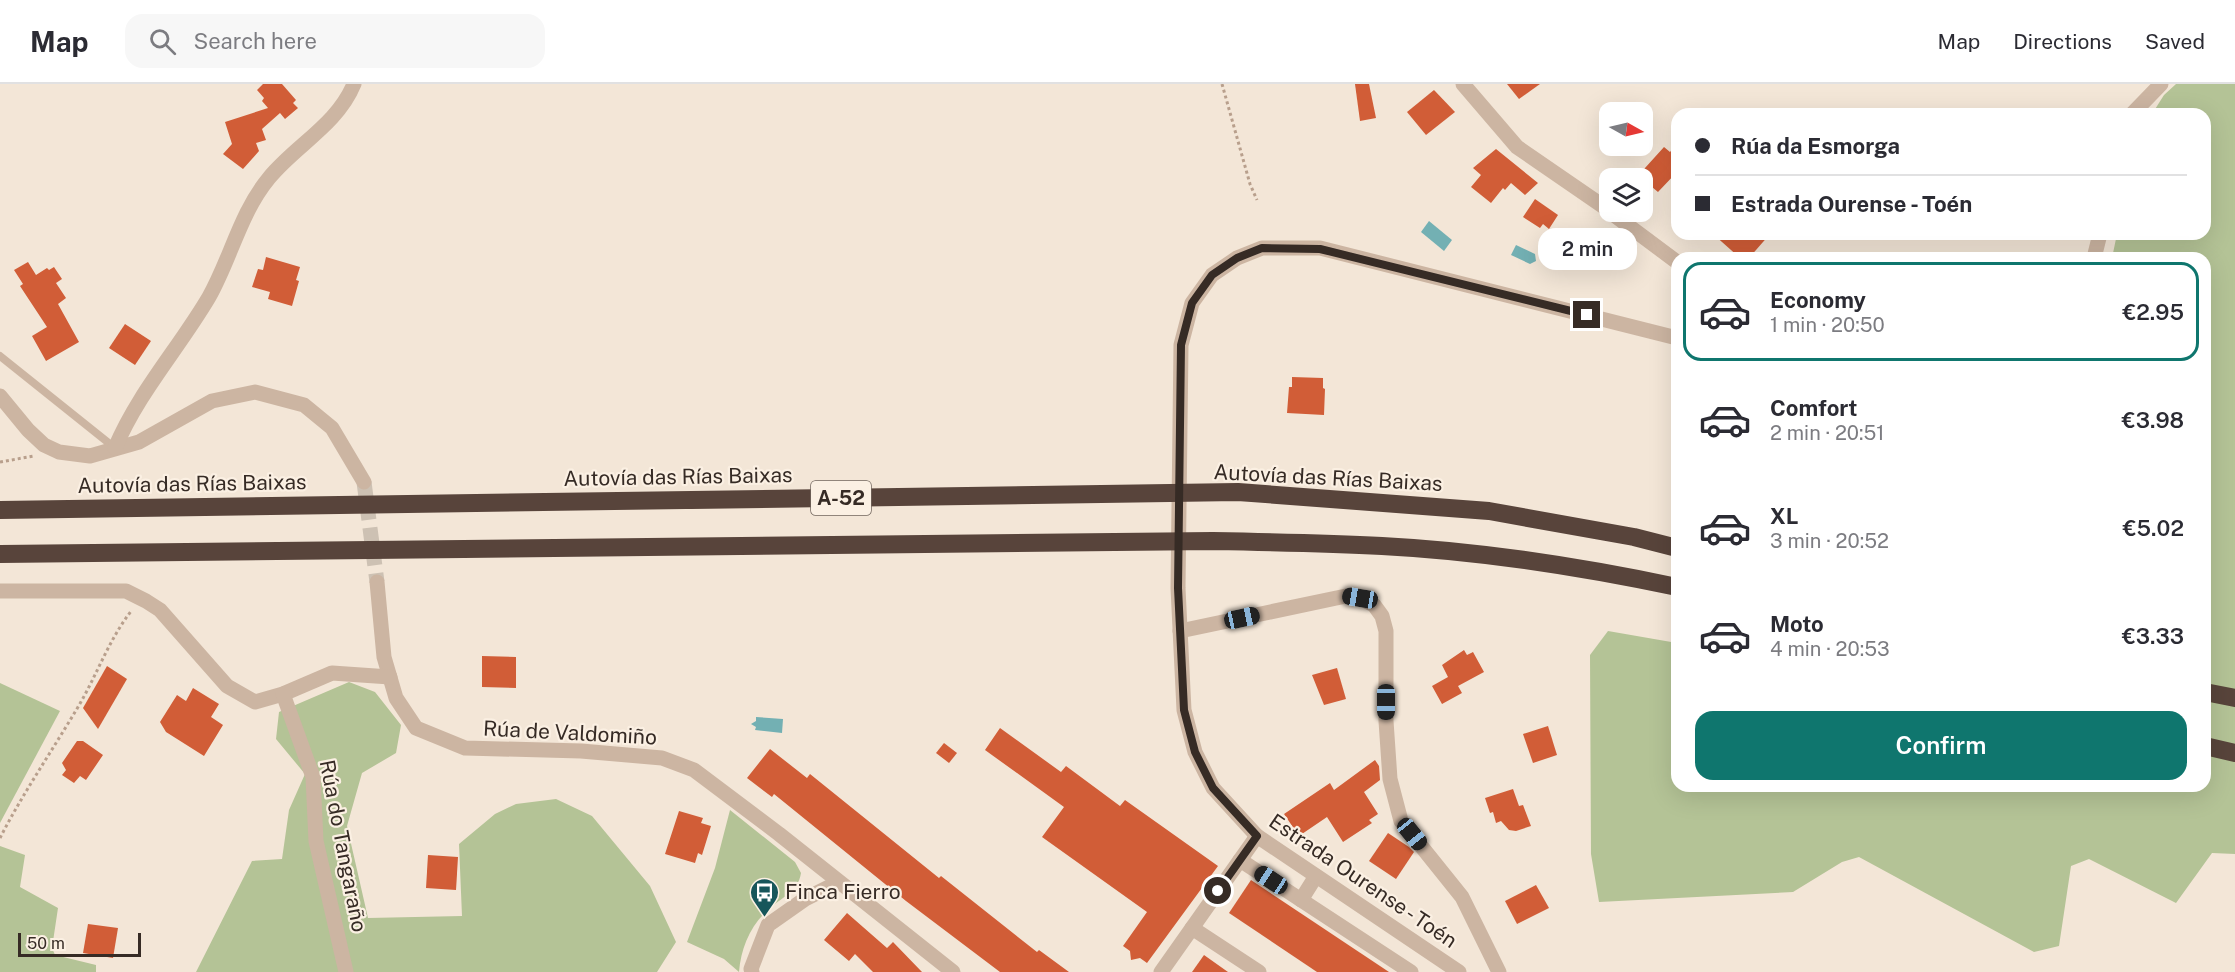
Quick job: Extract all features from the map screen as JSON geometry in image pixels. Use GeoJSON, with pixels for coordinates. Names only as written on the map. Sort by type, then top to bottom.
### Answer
{"type":"FeatureCollection","features":[{"type":"Feature","properties":{"kind":"highway","name":"Autovía das Rías Baixas"},"geometry":{"type":"LineString","coordinates":[[0,510],[1238,492],[1489,511],[1634,537],[1671,546]]}},
{"type":"Feature","properties":{"kind":"highway","name":"A-52"},"geometry":{"type":"LineString","coordinates":[[0,554],[1213,541],[1382,546],[1467,553],[1636,578],[1671,586]]}},
{"type":"Feature","properties":{"kind":"highway"},"geometry":{"type":"LineString","coordinates":[[2211,693],[2235,698]]}},
{"type":"Feature","properties":{"kind":"highway"},"geometry":{"type":"LineString","coordinates":[[2211,747],[2235,753]]}},
{"type":"Feature","properties":{"kind":"street"},"geometry":{"type":"LineString","coordinates":[[115,448],[137,404],[210,296],[240,225],[254,199],[269,178],[340,111],[354,84]]}},
{"type":"Feature","properties":{"kind":"street"},"geometry":{"type":"LineString","coordinates":[[1463,84],[1517,147],[1599,203]]}},
{"type":"Feature","properties":{"kind":"street"},"geometry":{"type":"LineString","coordinates":[[2138,108],[2161,84]]}},
{"type":"Feature","properties":{"kind":"street"},"geometry":{"type":"LineString","coordinates":[[1624,222],[1671,257]]}},
{"type":"Feature","properties":{"kind":"street","name":"Estrada Ourense - Toén"},"geometry":{"type":"LineString","coordinates":[[1460,972],[1257,836],[1213,788],[1195,752],[1184,710],[1178,588],[1181,345],[1192,303],[1212,275],[1237,258],[1262,248],[1320,249],[1671,337]]}},
{"type":"Feature","properties":{"kind":"street"},"geometry":{"type":"LineString","coordinates":[[0,396],[28,430],[44,445],[59,452],[90,456],[139,442],[212,401],[255,393],[304,405],[332,429],[364,482]]}},
{"type":"Feature","properties":{"kind":"street","name":"Rúa de Valdomiño"},"geometry":{"type":"LineString","coordinates":[[377,582],[384,657],[396,698],[416,728],[465,748],[581,750],[662,758],[694,770],[953,972]]}},
{"type":"Feature","properties":{"kind":"street"},"geometry":{"type":"LineString","coordinates":[[0,591],[126,591],[146,600],[160,610],[227,687],[255,702],[283,694],[332,673],[390,677]]}},
{"type":"Feature","properties":{"kind":"street"},"geometry":{"type":"LineString","coordinates":[[1180,631],[1346,596],[1360,598],[1374,605],[1382,616],[1386,631],[1386,721],[1390,780],[1401,821],[1462,897],[1499,972]]}},
{"type":"Feature","properties":{"kind":"street","name":"Rúa do Tangaraño"},"geometry":{"type":"LineString","coordinates":[[283,694],[313,777],[316,841],[346,972]]}},
{"type":"Feature","properties":{"kind":"street"},"geometry":{"type":"LineString","coordinates":[[1161,972],[1257,836]]}},
{"type":"Feature","properties":{"kind":"street"},"geometry":{"type":"LineString","coordinates":[[1240,860],[1411,972]]}},
{"type":"Feature","properties":{"kind":"street"},"geometry":{"type":"LineString","coordinates":[[1301,900],[1316,876]]}},
{"type":"Feature","properties":{"kind":"street"},"geometry":{"type":"LineString","coordinates":[[752,972],[751,969],[768,925],[805,899],[839,882]]}},
{"type":"Feature","properties":{"kind":"street"},"geometry":{"type":"LineString","coordinates":[[1192,928],[1259,972]]}},
{"type":"Feature","properties":{"kind":"lane"},"geometry":{"type":"LineString","coordinates":[[0,356],[115,448]]}},
{"type":"Feature","properties":{"kind":"path"},"geometry":{"type":"LineString","coordinates":[[1222,84],[1250,184],[1257,200]]}},
{"type":"Feature","properties":{"kind":"path"},"geometry":{"type":"LineString","coordinates":[[0,462],[59,452]]}},
{"type":"Feature","properties":{"kind":"path"},"geometry":{"type":"LineString","coordinates":[[0,838],[79,705],[120,626],[133,609],[146,600]]}},
{"type":"Feature","properties":{"kind":"green space"},"geometry":{"type":"Polygon","coordinates":[[[2176,84],[2235,84],[2235,854],[2212,853],[2176,903],[2089,859],[2071,866],[2059,946],[2034,952],[1859,857],[1842,862],[1793,892],[1599,902],[1591,854],[1590,655],[1608,631],[1671,642],[1671,792],[2211,792],[2211,252],[2113,252],[2116,240],[2211,240],[2211,108],[2156,108],[2164,95],[2176,84]]]}},
{"type":"Feature","properties":{"kind":"green space"},"geometry":{"type":"Polygon","coordinates":[[[349,682],[375,692],[401,725],[396,753],[362,773],[347,826],[368,918],[462,916],[459,844],[495,814],[516,804],[556,799],[592,816],[650,886],[676,942],[657,972],[196,972],[252,861],[282,859],[289,810],[305,774],[276,739],[279,712],[349,682]]]}},
{"type":"Feature","properties":{"kind":"green space"},"geometry":{"type":"Polygon","coordinates":[[[0,683],[60,711],[0,823],[0,683]]]}},
{"type":"Feature","properties":{"kind":"green space"},"geometry":{"type":"Polygon","coordinates":[[[730,810],[795,862],[801,873],[793,890],[768,910],[751,930],[744,946],[739,972],[724,959],[687,942],[715,868],[730,810]]]}},
{"type":"Feature","properties":{"kind":"green space"},"geometry":{"type":"Polygon","coordinates":[[[0,846],[25,855],[20,887],[58,908],[52,948],[55,955],[96,965],[96,972],[0,972],[0,846]]]}},
{"type":"Feature","properties":{"kind":"water"},"geometry":{"type":"Polygon","coordinates":[[[1429,221],[1452,240],[1444,251],[1421,232],[1429,221]]]}},
{"type":"Feature","properties":{"kind":"water"},"geometry":{"type":"Polygon","coordinates":[[[1516,245],[1535,254],[1536,261],[1530,264],[1511,255],[1516,245]]]}},
{"type":"Feature","properties":{"kind":"water"},"geometry":{"type":"Polygon","coordinates":[[[756,717],[783,719],[782,733],[755,730],[756,727],[751,724],[756,721],[756,717]]]}},
{"type":"Feature","properties":{"kind":"building"},"geometry":{"type":"Polygon","coordinates":[[[263,84],[282,84],[296,100],[293,103],[298,108],[285,119],[280,113],[262,129],[266,140],[256,143],[259,151],[243,169],[223,154],[232,144],[225,122],[268,108],[262,101],[264,98],[257,90],[263,84]]]}},
{"type":"Feature","properties":{"kind":"building"},"geometry":{"type":"Polygon","coordinates":[[[1355,84],[1369,84],[1376,118],[1360,121],[1355,84]]]}},
{"type":"Feature","properties":{"kind":"building"},"geometry":{"type":"Polygon","coordinates":[[[1507,84],[1540,84],[1519,99],[1507,84]]]}},
{"type":"Feature","properties":{"kind":"building"},"geometry":{"type":"Polygon","coordinates":[[[1434,90],[1455,112],[1426,135],[1407,112],[1434,90]]]}},
{"type":"Feature","properties":{"kind":"building"},"geometry":{"type":"Polygon","coordinates":[[[1664,147],[1671,151],[1671,178],[1658,192],[1653,188],[1653,168],[1645,168],[1664,147]]]}},
{"type":"Feature","properties":{"kind":"building"},"geometry":{"type":"Polygon","coordinates":[[[1496,149],[1538,183],[1525,195],[1511,183],[1505,190],[1503,188],[1491,203],[1471,187],[1481,175],[1473,168],[1496,149]]]}},
{"type":"Feature","properties":{"kind":"building"},"geometry":{"type":"Polygon","coordinates":[[[1535,199],[1558,215],[1549,229],[1543,224],[1540,228],[1523,217],[1535,199]]]}},
{"type":"Feature","properties":{"kind":"building"},"geometry":{"type":"Polygon","coordinates":[[[1720,240],[1765,240],[1754,252],[1733,252],[1720,240]]]}},
{"type":"Feature","properties":{"kind":"building"},"geometry":{"type":"Polygon","coordinates":[[[266,257],[300,267],[296,280],[299,281],[292,306],[268,299],[270,292],[252,287],[258,269],[263,270],[266,257]]]}},
{"type":"Feature","properties":{"kind":"building"},"geometry":{"type":"Polygon","coordinates":[[[28,262],[36,275],[47,268],[49,270],[54,267],[62,279],[56,283],[66,298],[58,304],[79,342],[46,361],[32,336],[47,327],[20,286],[23,284],[14,270],[28,262]]]}},
{"type":"Feature","properties":{"kind":"building"},"geometry":{"type":"Polygon","coordinates":[[[125,324],[151,341],[135,365],[109,348],[125,324]]]}},
{"type":"Feature","properties":{"kind":"building"},"geometry":{"type":"Polygon","coordinates":[[[1292,377],[1323,378],[1324,415],[1287,413],[1292,377]]]}},
{"type":"Feature","properties":{"kind":"building"},"geometry":{"type":"Polygon","coordinates":[[[1464,650],[1467,655],[1473,652],[1484,672],[1458,686],[1462,693],[1442,704],[1432,686],[1448,677],[1442,665],[1464,650]]]}},
{"type":"Feature","properties":{"kind":"building"},"geometry":{"type":"Polygon","coordinates":[[[482,656],[516,657],[516,688],[482,687],[482,656]]]}},
{"type":"Feature","properties":{"kind":"building"},"geometry":{"type":"Polygon","coordinates":[[[107,666],[127,679],[98,729],[83,708],[107,666]]]}},
{"type":"Feature","properties":{"kind":"building"},"geometry":{"type":"Polygon","coordinates":[[[1337,668],[1346,699],[1324,705],[1312,675],[1337,668]]]}},
{"type":"Feature","properties":{"kind":"building"},"geometry":{"type":"Polygon","coordinates":[[[193,688],[219,704],[211,717],[223,725],[204,756],[166,732],[160,722],[177,695],[186,701],[193,688]]]}},
{"type":"Feature","properties":{"kind":"building"},"geometry":{"type":"Polygon","coordinates":[[[1548,726],[1557,755],[1533,763],[1523,734],[1548,726]]]}},
{"type":"Feature","properties":{"kind":"building"},"geometry":{"type":"Polygon","coordinates":[[[1000,728],[1061,772],[1066,766],[1120,806],[1125,800],[1218,866],[1147,963],[1140,958],[1131,960],[1130,951],[1123,946],[1147,912],[1042,837],[1064,807],[985,750],[1000,728]]]}},
{"type":"Feature","properties":{"kind":"building"},"geometry":{"type":"Polygon","coordinates":[[[77,741],[83,741],[103,755],[86,780],[80,776],[74,783],[62,775],[66,770],[62,763],[77,741]]]}},
{"type":"Feature","properties":{"kind":"building"},"geometry":{"type":"Polygon","coordinates":[[[944,743],[957,753],[949,763],[936,753],[944,743]]]}},
{"type":"Feature","properties":{"kind":"building"},"geometry":{"type":"Polygon","coordinates":[[[770,749],[807,778],[810,774],[939,878],[941,876],[1037,952],[1039,950],[1069,972],[1000,972],[906,901],[774,794],[772,797],[747,778],[770,749]]]}},
{"type":"Feature","properties":{"kind":"building"},"geometry":{"type":"Polygon","coordinates":[[[1375,760],[1379,766],[1380,780],[1364,792],[1378,814],[1369,820],[1372,823],[1343,842],[1327,817],[1299,836],[1284,814],[1330,783],[1334,790],[1375,760]]]}},
{"type":"Feature","properties":{"kind":"building"},"geometry":{"type":"Polygon","coordinates":[[[1513,789],[1519,806],[1523,805],[1531,826],[1516,831],[1509,830],[1501,821],[1496,823],[1485,798],[1513,789]]]}},
{"type":"Feature","properties":{"kind":"building"},"geometry":{"type":"Polygon","coordinates":[[[679,811],[703,818],[701,823],[711,826],[702,855],[698,853],[695,863],[665,854],[679,811]]]}},
{"type":"Feature","properties":{"kind":"building"},"geometry":{"type":"Polygon","coordinates":[[[1388,833],[1414,852],[1396,879],[1369,861],[1388,833]]]}},
{"type":"Feature","properties":{"kind":"building"},"geometry":{"type":"Polygon","coordinates":[[[428,855],[458,857],[456,890],[426,888],[428,855]]]}},
{"type":"Feature","properties":{"kind":"building"},"geometry":{"type":"Polygon","coordinates":[[[1251,880],[1389,972],[1317,972],[1229,913],[1251,880]]]}},
{"type":"Feature","properties":{"kind":"building"},"geometry":{"type":"Polygon","coordinates":[[[1536,885],[1549,908],[1517,924],[1505,901],[1536,885]]]}},
{"type":"Feature","properties":{"kind":"building"},"geometry":{"type":"Polygon","coordinates":[[[847,913],[887,948],[893,942],[922,972],[873,972],[855,954],[849,961],[824,940],[847,913]]]}},
{"type":"Feature","properties":{"kind":"building"},"geometry":{"type":"Polygon","coordinates":[[[88,924],[118,928],[113,958],[83,953],[88,924]]]}},
{"type":"Feature","properties":{"kind":"building"},"geometry":{"type":"Polygon","coordinates":[[[1204,955],[1228,972],[1192,972],[1204,955]]]}},
{"type":"Feature","properties":{"kind":"tunnel"},"geometry":{"type":"LineString","coordinates":[[364,482],[377,582]]}},
{"type":"Feature","properties":{"kind":"place","name":"Finca Fierro"},"geometry":{"type":"Point","coordinates":[764,918]}},
{"type":"Feature","properties":{"kind":"route"},"geometry":{"type":"LineString","coordinates":[[1218,891],[1257,836],[1213,788],[1195,752],[1184,710],[1178,588],[1181,345],[1192,303],[1212,275],[1237,258],[1262,248],[1320,249],[1587,315]]}}]}
